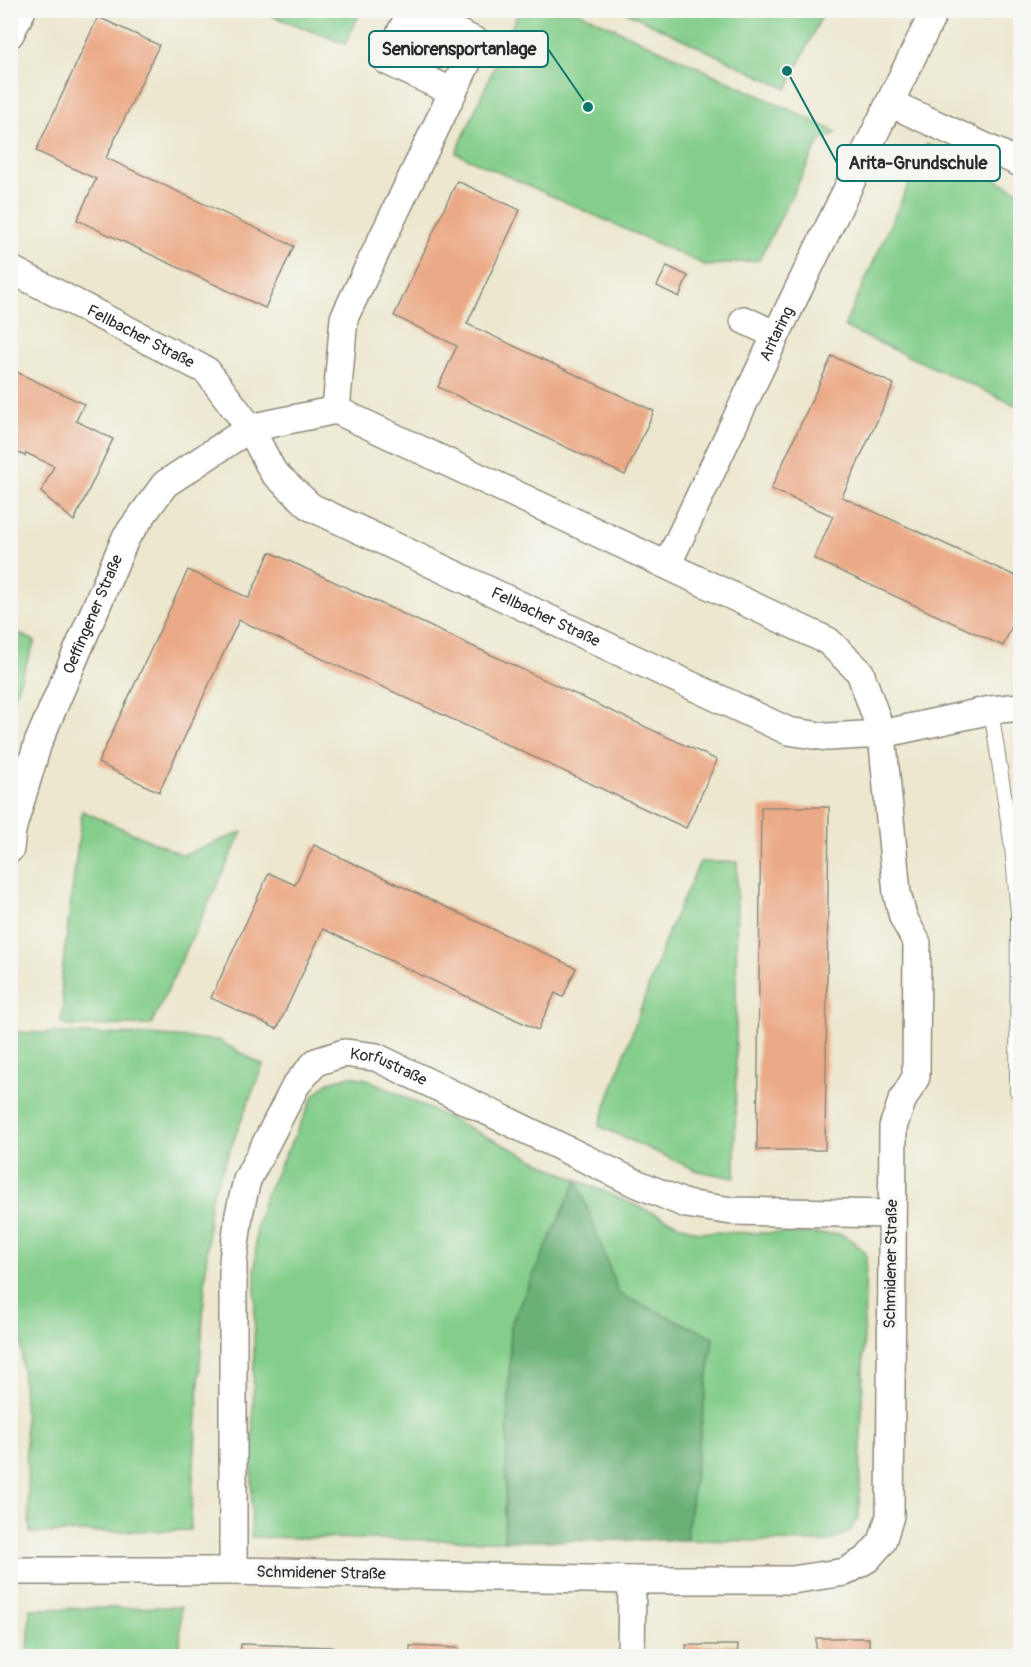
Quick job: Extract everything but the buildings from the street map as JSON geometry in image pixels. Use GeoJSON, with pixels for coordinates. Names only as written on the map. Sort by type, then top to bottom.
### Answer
{"type":"FeatureCollection","features":[{"type":"Feature","properties":{"kind":"street"},"geometry":{"type":"LineString","coordinates":[[10,34],[22,10]]}},
{"type":"Feature","properties":{"kind":"street","name":"Aritaring"},"geometry":{"type":"LineString","coordinates":[[667,565],[776,335],[935,10]]}},
{"type":"Feature","properties":{"kind":"street"},"geometry":{"type":"LineString","coordinates":[[336,410],[344,318],[453,92]]}},
{"type":"Feature","properties":{"kind":"street"},"geometry":{"type":"LineString","coordinates":[[890,103],[1020,163]]}},
{"type":"Feature","properties":{"kind":"street","name":"Fellbacher Straße"},"geometry":{"type":"LineString","coordinates":[[10,269],[207,371],[250,428],[273,472],[311,507],[788,731],[827,737],[882,734],[991,710],[1020,707]]}},
{"type":"Feature","properties":{"kind":"street"},"geometry":{"type":"LineString","coordinates":[[744,320],[776,335]]}},
{"type":"Feature","properties":{"kind":"street"},"geometry":{"type":"LineString","coordinates":[[250,428],[336,410],[828,641],[860,672],[882,734]]}},
{"type":"Feature","properties":{"kind":"street","name":"Oeffingener Straße"},"geometry":{"type":"LineString","coordinates":[[10,849],[12,830],[38,743],[126,537],[165,484],[250,428]]}},
{"type":"Feature","properties":{"kind":"street","name":"Schmidener Straße"},"geometry":{"type":"LineString","coordinates":[[10,1571],[234,1571],[632,1580],[792,1580],[845,1572],[867,1559],[882,1542],[890,1516],[893,1126],[902,1101],[916,1077],[917,943],[903,917],[897,893],[882,734]]}},
{"type":"Feature","properties":{"kind":"street","name":"Korfustraße"},"geometry":{"type":"LineString","coordinates":[[234,1571],[233,1261],[238,1214],[248,1180],[296,1085],[316,1062],[344,1053],[376,1057],[631,1181],[686,1204],[732,1211],[891,1214]]}},
{"type":"Feature","properties":{"kind":"street"},"geometry":{"type":"LineString","coordinates":[[632,1580],[632,1656]]}},
{"type":"Feature","properties":{"kind":"lane"},"geometry":{"type":"LineString","coordinates":[[991,710],[1012,848],[1018,913],[1017,1091]]}},
{"type":"Feature","properties":{"kind":"green space"},"geometry":{"type":"Polygon","coordinates":[[[624,10],[824,11],[787,89],[624,10]]]}},
{"type":"Feature","properties":{"kind":"green space"},"geometry":{"type":"Polygon","coordinates":[[[260,11],[361,11],[345,44],[260,11]]]}},
{"type":"Feature","properties":{"kind":"green space"},"geometry":{"type":"Polygon","coordinates":[[[519,11],[577,11],[837,132],[819,142],[759,260],[707,266],[456,153],[519,11]]]}},
{"type":"Feature","properties":{"kind":"green space"},"geometry":{"type":"Polygon","coordinates":[[[927,144],[1020,192],[1020,407],[844,327],[927,144]]]}},
{"type":"Feature","properties":{"kind":"green space"},"geometry":{"type":"Polygon","coordinates":[[[11,630],[35,641],[11,705],[11,630]]]}},
{"type":"Feature","properties":{"kind":"green space"},"geometry":{"type":"Polygon","coordinates":[[[82,811],[183,855],[242,832],[151,1025],[75,1026],[64,1025],[61,1021],[63,1004],[61,981],[82,811]]]}},
{"type":"Feature","properties":{"kind":"green space"},"geometry":{"type":"Polygon","coordinates":[[[700,862],[737,862],[735,1178],[698,1171],[599,1126],[668,932],[700,862]]]}},
{"type":"Feature","properties":{"kind":"green space"},"geometry":{"type":"Polygon","coordinates":[[[11,1032],[146,1035],[218,1040],[263,1065],[210,1201],[190,1530],[30,1533],[21,1339],[10,1307],[11,1032]]]}},
{"type":"Feature","properties":{"kind":"green space"},"geometry":{"type":"Polygon","coordinates":[[[350,1076],[367,1079],[577,1180],[697,1232],[841,1234],[854,1242],[866,1254],[859,1516],[849,1532],[828,1542],[686,1540],[713,1338],[618,1294],[577,1181],[511,1324],[504,1541],[251,1537],[256,1228],[265,1196],[315,1094],[329,1082],[350,1076]]]}},
{"type":"Feature","properties":{"kind":"green space"},"geometry":{"type":"Polygon","coordinates":[[[577,1180],[619,1294],[713,1337],[686,1540],[504,1541],[511,1324],[577,1180]]]}},
{"type":"Feature","properties":{"kind":"green space"},"geometry":{"type":"Polygon","coordinates":[[[181,1607],[180,1656],[28,1656],[30,1609],[181,1607]]]}},
{"type":"Feature","properties":{"kind":"place","name":"Arita-Grundschule"},"geometry":{"type":"Point","coordinates":[787,71]}},
{"type":"Feature","properties":{"kind":"place","name":"Seniorensportanlage"},"geometry":{"type":"Point","coordinates":[588,107]}}]}
